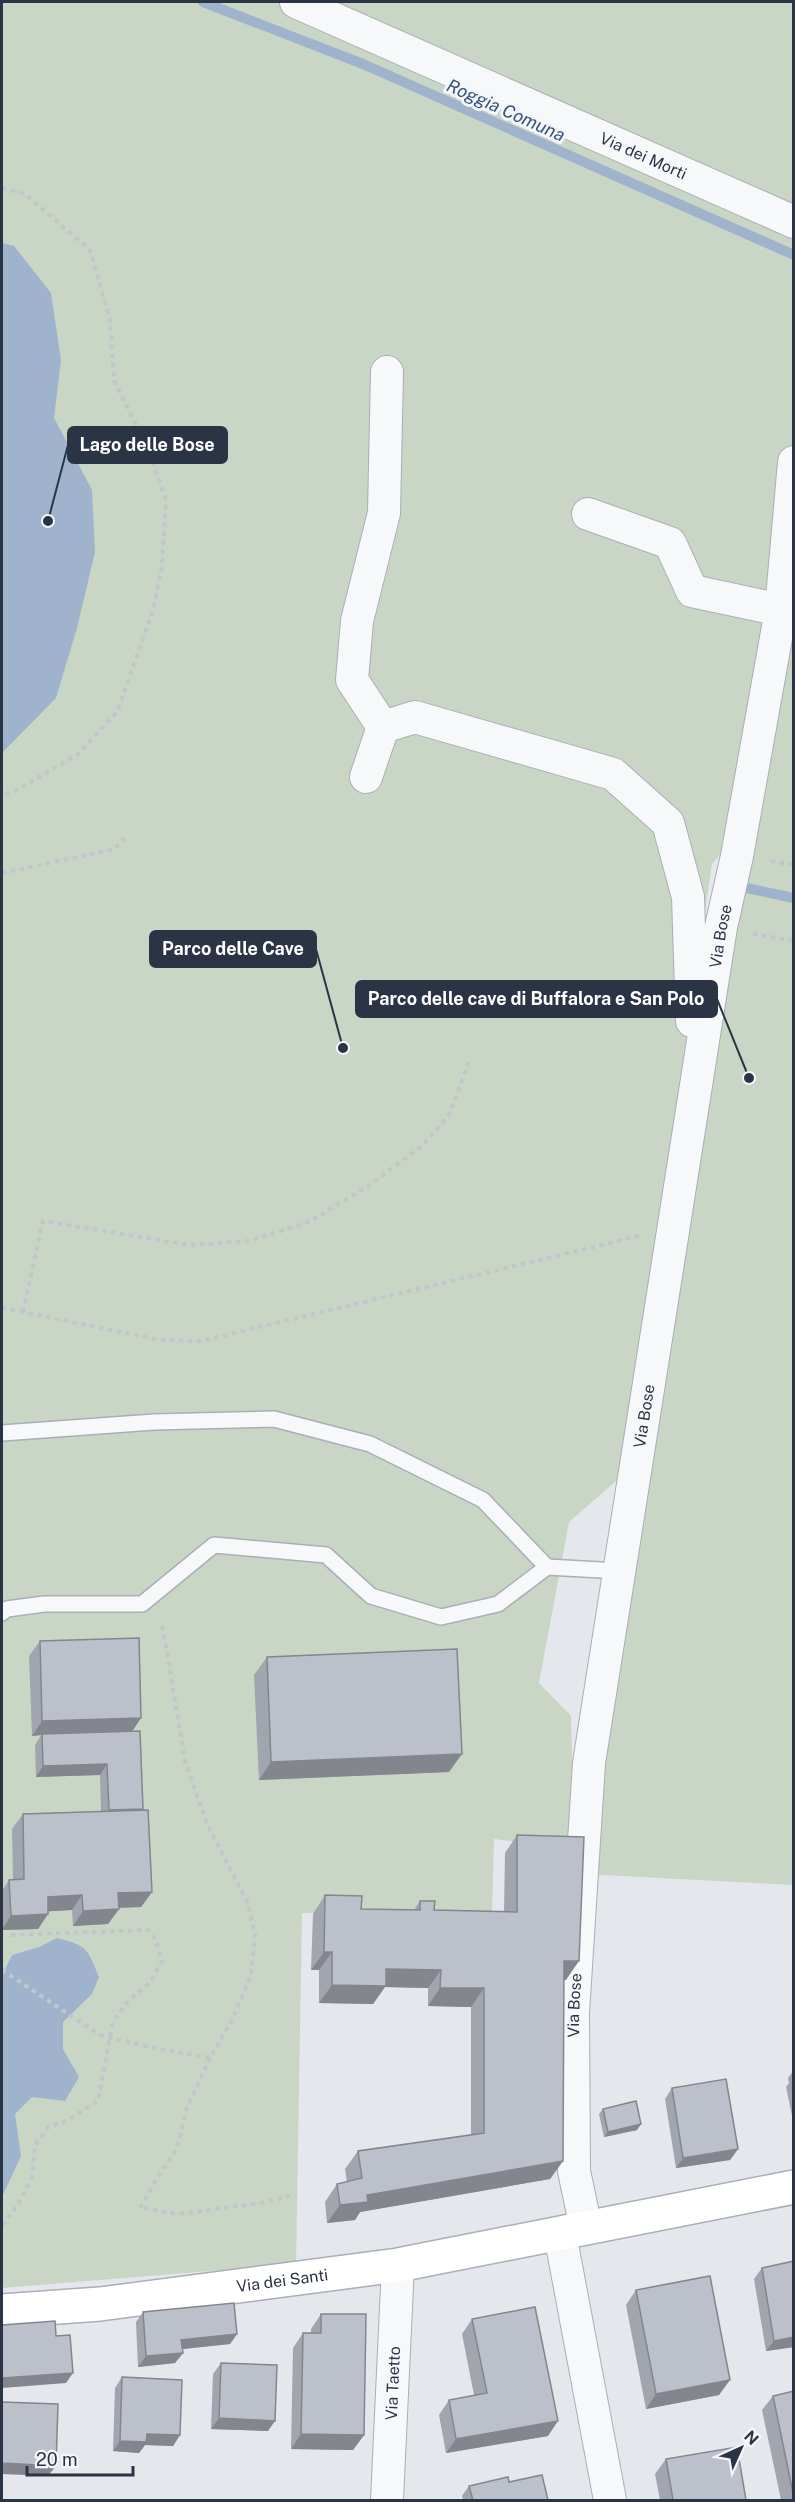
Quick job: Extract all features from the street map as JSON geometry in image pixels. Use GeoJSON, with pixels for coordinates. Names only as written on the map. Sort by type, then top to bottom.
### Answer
{"type":"FeatureCollection","features":[{"type":"Feature","properties":{"kind":"street","name":"Via dei Morti"},"geometry":{"type":"LineString","coordinates":[[296,2],[794,222]]}},
{"type":"Feature","properties":{"kind":"street"},"geometry":{"type":"LineString","coordinates":[[382,727],[352,680],[357,621],[384,513],[387,372]]}},
{"type":"Feature","properties":{"kind":"street","name":"Via Bose"},"geometry":{"type":"LineString","coordinates":[[573,2231],[573,2013],[589,1764],[722,919],[737,856],[781,610],[794,462]]}},
{"type":"Feature","properties":{"kind":"street"},"geometry":{"type":"LineString","coordinates":[[588,514],[670,543],[692,591],[781,610]]}},
{"type":"Feature","properties":{"kind":"street"},"geometry":{"type":"LineString","coordinates":[[382,727],[415,717],[613,774],[668,823],[688,897],[694,1096]]}},
{"type":"Feature","properties":{"kind":"street"},"geometry":{"type":"LineString","coordinates":[[366,777],[382,727]]}},
{"type":"Feature","properties":{"kind":"street","name":"Via dei Santi"},"geometry":{"type":"LineString","coordinates":[[2,2311],[100,2304],[398,2265],[794,2187]]}},
{"type":"Feature","properties":{"kind":"street"},"geometry":{"type":"LineString","coordinates":[[573,2231],[610,2500]]}},
{"type":"Feature","properties":{"kind":"street","name":"Via Taetto"},"geometry":{"type":"LineString","coordinates":[[387,2500],[398,2265]]}},
{"type":"Feature","properties":{"kind":"lane"},"geometry":{"type":"LineString","coordinates":[[2,1432],[154,1422],[274,1419],[370,1444],[483,1500],[547,1567]]}},
{"type":"Feature","properties":{"kind":"lane"},"geometry":{"type":"LineString","coordinates":[[2,1612],[7,1609],[44,1604],[142,1604],[214,1545],[326,1555],[371,1596],[441,1617],[498,1604],[547,1567],[619,1571]]}},
{"type":"Feature","properties":{"kind":"path"},"geometry":{"type":"LineString","coordinates":[[2,188],[26,194],[90,250],[110,320],[114,381],[147,447],[166,500],[162,566],[153,610],[117,712],[77,755],[15,791],[2,795]]}},
{"type":"Feature","properties":{"kind":"path"},"geometry":{"type":"LineString","coordinates":[[2,873],[115,849],[125,837]]}},
{"type":"Feature","properties":{"kind":"path"},"geometry":{"type":"LineString","coordinates":[[23,1312],[44,1221],[189,1245],[249,1241],[309,1222],[368,1186],[422,1146],[449,1115],[469,1062]]}},
{"type":"Feature","properties":{"kind":"path"},"geometry":{"type":"LineString","coordinates":[[2,1308],[160,1340],[201,1341],[658,1232],[672,1232]]}},
{"type":"Feature","properties":{"kind":"path"},"geometry":{"type":"LineString","coordinates":[[142,1604],[163,1629],[185,1761],[208,1826],[247,1901],[255,1934],[251,1976],[232,2020],[210,2058],[187,2108],[177,2149],[140,2208],[179,2214],[256,2204],[290,2196]]}},
{"type":"Feature","properties":{"kind":"path"},"geometry":{"type":"LineString","coordinates":[[2,2225],[17,2206],[32,2177],[35,2145],[48,2127],[68,2120],[98,2100],[113,2021],[129,2001],[150,1983],[162,1961],[156,1940],[148,1930],[8,1935]]}},
{"type":"Feature","properties":{"kind":"path"},"geometry":{"type":"LineString","coordinates":[[3,1971],[100,2035],[210,2058]]}},
{"type":"Feature","properties":{"kind":"green space"},"geometry":{"type":"Polygon","coordinates":[[[2,2],[793,2],[793,1885],[585,1874],[733,841],[712,864],[622,1476],[569,1522],[539,1683],[571,1716],[574,1849],[494,1839],[492,1912],[302,1913],[296,2264],[2,2288],[2,2]]]}},
{"type":"Feature","properties":{"kind":"water"},"geometry":{"type":"Polygon","coordinates":[[[2,243],[14,246],[51,293],[61,360],[54,418],[92,490],[95,552],[77,628],[56,698],[2,753],[2,243]]]}},
{"type":"Feature","properties":{"kind":"water"},"geometry":{"type":"Polygon","coordinates":[[[57,1938],[81,1946],[89,1954],[99,1977],[92,1994],[63,2022],[63,2049],[79,2077],[65,2101],[32,2097],[15,2114],[21,2156],[2,2197],[2,1976],[12,1955],[39,1947],[57,1938]]]}},
{"type":"Feature","properties":{"kind":"building"},"geometry":{"type":"Polygon","coordinates":[[[139,1638],[141,1718],[42,1721],[40,1641],[139,1638]]]}},
{"type":"Feature","properties":{"kind":"building"},"geometry":{"type":"Polygon","coordinates":[[[457,1649],[462,1754],[271,1762],[267,1657],[457,1649]]]}},
{"type":"Feature","properties":{"kind":"building"},"geometry":{"type":"Polygon","coordinates":[[[140,1731],[143,1809],[109,1810],[107,1764],[43,1766],[42,1734],[140,1731]]]}},
{"type":"Feature","properties":{"kind":"building"},"geometry":{"type":"Polygon","coordinates":[[[148,1810],[152,1892],[118,1893],[119,1909],[83,1911],[82,1895],[48,1897],[48,1914],[11,1916],[9,1880],[24,1879],[23,1814],[148,1810]]]}},
{"type":"Feature","properties":{"kind":"building"},"geometry":{"type":"Polygon","coordinates":[[[517,1835],[584,1837],[579,1961],[564,1961],[563,2161],[367,2195],[368,2202],[340,2205],[337,2184],[362,2178],[358,2151],[484,2133],[484,1988],[440,1988],[441,1970],[386,1969],[386,1986],[332,1985],[332,1952],[324,1952],[325,1895],[362,1896],[361,1909],[420,1910],[420,1901],[435,1901],[434,1910],[517,1912],[517,1835]]]}},
{"type":"Feature","properties":{"kind":"building"},"geometry":{"type":"Polygon","coordinates":[[[726,2079],[738,2149],[683,2158],[672,2088],[726,2079]]]}},
{"type":"Feature","properties":{"kind":"building"},"geometry":{"type":"Polygon","coordinates":[[[636,2101],[641,2124],[608,2132],[603,2109],[636,2101]]]}},
{"type":"Feature","properties":{"kind":"building"},"geometry":{"type":"Polygon","coordinates":[[[794,2261],[794,2337],[774,2341],[762,2268],[794,2261]]]}},
{"type":"Feature","properties":{"kind":"building"},"geometry":{"type":"Polygon","coordinates":[[[710,2276],[730,2380],[656,2394],[636,2290],[710,2276]]]}},
{"type":"Feature","properties":{"kind":"building"},"geometry":{"type":"Polygon","coordinates":[[[234,2303],[237,2334],[181,2340],[183,2353],[146,2356],[143,2312],[234,2303]]]}},
{"type":"Feature","properties":{"kind":"building"},"geometry":{"type":"Polygon","coordinates":[[[535,2307],[558,2421],[456,2439],[449,2400],[487,2393],[472,2319],[535,2307]]]}},
{"type":"Feature","properties":{"kind":"building"},"geometry":{"type":"Polygon","coordinates":[[[321,2314],[366,2314],[364,2435],[301,2434],[303,2333],[321,2333],[321,2314]]]}},
{"type":"Feature","properties":{"kind":"building"},"geometry":{"type":"Polygon","coordinates":[[[55,2321],[56,2336],[70,2335],[73,2373],[2,2378],[2,2325],[55,2321]]]}},
{"type":"Feature","properties":{"kind":"building"},"geometry":{"type":"Polygon","coordinates":[[[221,2363],[277,2365],[275,2421],[219,2418],[221,2363]]]}},
{"type":"Feature","properties":{"kind":"building"},"geometry":{"type":"Polygon","coordinates":[[[122,2377],[182,2380],[180,2435],[147,2434],[146,2442],[120,2441],[122,2377]]]}},
{"type":"Feature","properties":{"kind":"building"},"geometry":{"type":"Polygon","coordinates":[[[794,2391],[794,2498],[773,2396],[794,2391]]]}},
{"type":"Feature","properties":{"kind":"building"},"geometry":{"type":"Polygon","coordinates":[[[2,2402],[58,2404],[56,2466],[2,2463],[2,2402]]]}},
{"type":"Feature","properties":{"kind":"building"},"geometry":{"type":"Polygon","coordinates":[[[737,2447],[746,2500],[673,2500],[666,2459],[737,2447]]]}},
{"type":"Feature","properties":{"kind":"building"},"geometry":{"type":"Polygon","coordinates":[[[542,2475],[548,2500],[473,2500],[469,2486],[508,2477],[509,2482],[542,2475]]]}},
{"type":"Feature","properties":{"kind":"waterway","name":"Roggia Comuna"},"geometry":{"type":"LineString","coordinates":[[203,2],[363,64],[794,255]]}},
{"type":"Feature","properties":{"kind":"waterway","name":"Roggia Comuna"},"geometry":{"type":"LineString","coordinates":[[732,885],[794,898]]}},
{"type":"Feature","properties":{"kind":"place","name":"Lago delle Bose"},"geometry":{"type":"Point","coordinates":[48,521]}},
{"type":"Feature","properties":{"kind":"place","name":"Parco delle Cave"},"geometry":{"type":"Point","coordinates":[343,1048]}},
{"type":"Feature","properties":{"kind":"place","name":"Parco delle cave di Buffalora e San Polo"},"geometry":{"type":"Point","coordinates":[749,1078]}}]}
